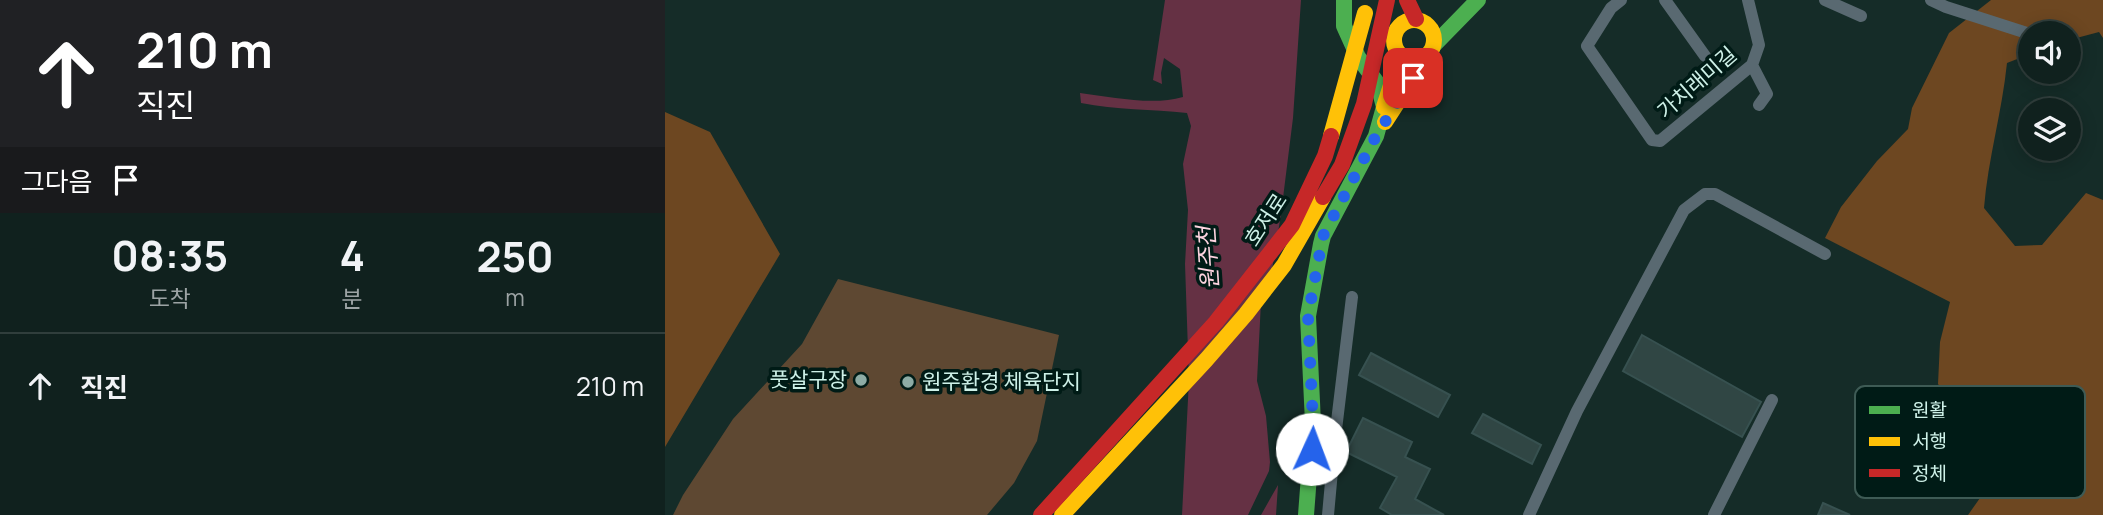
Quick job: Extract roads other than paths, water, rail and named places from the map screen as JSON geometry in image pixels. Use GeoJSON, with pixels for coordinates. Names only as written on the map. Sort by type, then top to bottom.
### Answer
{"type":"FeatureCollection","features":[{"type":"Feature","properties":{"kind":"street"},"geometry":{"type":"LineString","coordinates":[[1344,0],[1345,26],[1358,57],[1378,84],[1384,107]]}},
{"type":"Feature","properties":{"kind":"street","name":"호저로"},"geometry":{"type":"LineString","coordinates":[[1041,515],[1216,322],[1292,225],[1325,156],[1367,0]]}},
{"type":"Feature","properties":{"kind":"street","name":"호저로"},"geometry":{"type":"LineString","coordinates":[[1062,515],[1206,360],[1285,265],[1342,165],[1364,104],[1387,0]]}},
{"type":"Feature","properties":{"kind":"street"},"geometry":{"type":"LineString","coordinates":[[1397,51],[1406,59],[1420,60],[1431,51],[1433,31],[1419,20],[1407,0]]}},
{"type":"Feature","properties":{"kind":"street"},"geometry":{"type":"LineString","coordinates":[[1376,136],[1397,65],[1395,32],[1403,22],[1438,22],[1478,0]]}},
{"type":"Feature","properties":{"kind":"street"},"geometry":{"type":"LineString","coordinates":[[1306,515],[1313,423],[1308,316],[1323,236],[1376,136],[1431,51],[1447,30],[1478,0]]}},
{"type":"Feature","properties":{"kind":"street","name":"가치래미길"},"geometry":{"type":"LineString","coordinates":[[1621,0],[1611,8],[1587,46],[1652,140],[1660,141],[1752,65],[1759,45],[1748,0]]}},
{"type":"Feature","properties":{"kind":"street"},"geometry":{"type":"LineString","coordinates":[[1665,0],[1705,56]]}},
{"type":"Feature","properties":{"kind":"street"},"geometry":{"type":"LineString","coordinates":[[1825,0],[1861,16]]}},
{"type":"Feature","properties":{"kind":"street"},"geometry":{"type":"LineString","coordinates":[[1931,0],[1946,8],[2018,30]]}},
{"type":"Feature","properties":{"kind":"street"},"geometry":{"type":"LineString","coordinates":[[1752,65],[1767,94],[1759,105]]}},
{"type":"Feature","properties":{"kind":"street"},"geometry":{"type":"LineString","coordinates":[[1529,515],[1577,411],[1683,210],[1705,194],[1715,194],[1825,254]]}},
{"type":"Feature","properties":{"kind":"street"},"geometry":{"type":"LineString","coordinates":[[1328,515],[1352,297]]}},
{"type":"Feature","properties":{"kind":"street"},"geometry":{"type":"LineString","coordinates":[[1714,515],[1772,400]]}},
{"type":"Feature","properties":{"kind":"water","name":"원주천"},"geometry":{"type":"Polygon","coordinates":[[[1165,0],[1301,0],[1293,118],[1281,214],[1271,276],[1262,282],[1257,381],[1266,416],[1270,462],[1269,471],[1248,515],[1182,515],[1189,380],[1185,264],[1188,210],[1183,164],[1191,126],[1187,113],[1081,103],[1080,93],[1145,101],[1183,97],[1180,69],[1164,58],[1162,84],[1153,80],[1165,0]]]}},
{"type":"Feature","properties":{"kind":"water"},"geometry":{"type":"Polygon","coordinates":[[[1278,485],[1276,515],[1261,515],[1278,485]]]}},
{"type":"Feature","properties":{"kind":"place","name":"풋살구장"},"geometry":{"type":"Point","coordinates":[861,380]}},
{"type":"Feature","properties":{"kind":"place","name":"원주환경 체육단지"},"geometry":{"type":"Point","coordinates":[908,382]}}]}
